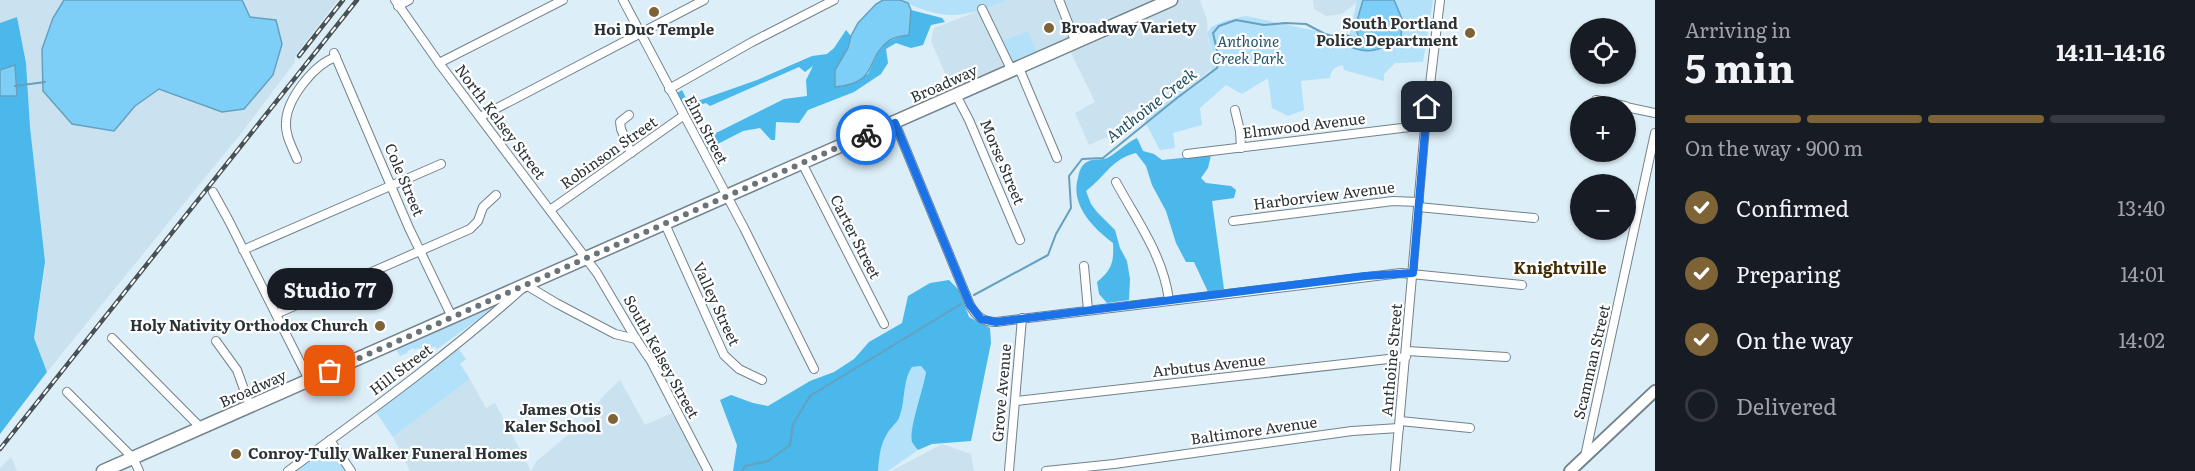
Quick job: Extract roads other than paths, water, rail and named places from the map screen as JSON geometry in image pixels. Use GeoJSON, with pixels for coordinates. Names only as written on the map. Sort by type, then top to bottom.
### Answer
{"type":"FeatureCollection","features":[{"type":"Feature","properties":{"kind":"main road","name":"Broadway"},"geometry":{"type":"LineString","coordinates":[[104,471],[1171,0]]}},
{"type":"Feature","properties":{"kind":"street"},"geometry":{"type":"LineString","coordinates":[[396,3],[408,0]]}},
{"type":"Feature","properties":{"kind":"street"},"geometry":{"type":"LineString","coordinates":[[439,63],[563,0]]}},
{"type":"Feature","properties":{"kind":"street","name":"Elm Street"},"geometry":{"type":"LineString","coordinates":[[623,0],[744,228],[814,369]]}},
{"type":"Feature","properties":{"kind":"street"},"geometry":{"type":"LineString","coordinates":[[480,117],[704,0]]}},
{"type":"Feature","properties":{"kind":"street"},"geometry":{"type":"LineString","coordinates":[[669,89],[743,47],[834,0]]}},
{"type":"Feature","properties":{"kind":"street"},"geometry":{"type":"LineString","coordinates":[[1059,0],[1076,43]]}},
{"type":"Feature","properties":{"kind":"street","name":"Anthoine Street"},"geometry":{"type":"LineString","coordinates":[[1395,471],[1425,127],[1440,0]]}},
{"type":"Feature","properties":{"kind":"street","name":"North Kelsey Street"},"geometry":{"type":"LineString","coordinates":[[396,3],[586,258]]}},
{"type":"Feature","properties":{"kind":"street"},"geometry":{"type":"LineString","coordinates":[[982,9],[1015,69],[1057,158]]}},
{"type":"Feature","properties":{"kind":"street","name":"Cole Street"},"geometry":{"type":"LineString","coordinates":[[297,159],[288,138],[286,124],[291,103],[317,66],[335,55],[391,186],[452,317]]}},
{"type":"Feature","properties":{"kind":"street","name":"Morse Street"},"geometry":{"type":"LineString","coordinates":[[956,95],[1020,240]]}},
{"type":"Feature","properties":{"kind":"street"},"geometry":{"type":"LineString","coordinates":[[1636,109],[1655,113]]}},
{"type":"Feature","properties":{"kind":"street"},"geometry":{"type":"LineString","coordinates":[[1234,110],[1240,131],[1240,148]]}},
{"type":"Feature","properties":{"kind":"street"},"geometry":{"type":"LineString","coordinates":[[629,115],[620,122],[631,153]]}},
{"type":"Feature","properties":{"kind":"street","name":"Robinson Street"},"geometry":{"type":"LineString","coordinates":[[550,210],[683,116]]}},
{"type":"Feature","properties":{"kind":"street"},"geometry":{"type":"LineString","coordinates":[[895,123],[970,305],[981,319],[996,322],[1365,276],[1413,273],[1522,285]]}},
{"type":"Feature","properties":{"kind":"street","name":"Elmwood Avenue"},"geometry":{"type":"LineString","coordinates":[[1187,154],[1425,127]]}},
{"type":"Feature","properties":{"kind":"street","name":"Scamman Street"},"geometry":{"type":"LineString","coordinates":[[1585,456],[1655,133]]}},
{"type":"Feature","properties":{"kind":"street","name":"Carter Street"},"geometry":{"type":"LineString","coordinates":[[802,163],[884,324]]}},
{"type":"Feature","properties":{"kind":"street"},"geometry":{"type":"LineString","coordinates":[[243,250],[441,165]]}},
{"type":"Feature","properties":{"kind":"street"},"geometry":{"type":"LineString","coordinates":[[1116,182],[1156,252],[1169,300]]}},
{"type":"Feature","properties":{"kind":"street"},"geometry":{"type":"LineString","coordinates":[[213,192],[309,380]]}},
{"type":"Feature","properties":{"kind":"street"},"geometry":{"type":"LineString","coordinates":[[276,314],[473,227],[483,207],[496,195]]}},
{"type":"Feature","properties":{"kind":"street","name":"Harborview Avenue"},"geometry":{"type":"LineString","coordinates":[[1233,221],[1393,201],[1534,218]]}},
{"type":"Feature","properties":{"kind":"street","name":"Valley Street"},"geometry":{"type":"LineString","coordinates":[[665,224],[724,356],[739,369],[762,380]]}},
{"type":"Feature","properties":{"kind":"street","name":"South Kelsey Street"},"geometry":{"type":"LineString","coordinates":[[586,258],[651,361],[708,471]]}},
{"type":"Feature","properties":{"kind":"street"},"geometry":{"type":"LineString","coordinates":[[1084,266],[1088,310]]}},
{"type":"Feature","properties":{"kind":"street"},"geometry":{"type":"LineString","coordinates":[[526,285],[615,334],[636,339]]}},
{"type":"Feature","properties":{"kind":"street","name":"Hill Street"},"geometry":{"type":"LineString","coordinates":[[288,471],[449,351],[488,320],[526,285]]}},
{"type":"Feature","properties":{"kind":"street","name":"Grove Avenue"},"geometry":{"type":"LineString","coordinates":[[1009,471],[1022,318]]}},
{"type":"Feature","properties":{"kind":"street"},"geometry":{"type":"LineString","coordinates":[[112,338],[201,428]]}},
{"type":"Feature","properties":{"kind":"street"},"geometry":{"type":"LineString","coordinates":[[216,341],[237,370],[250,406]]}},
{"type":"Feature","properties":{"kind":"street","name":"Arbutus Avenue"},"geometry":{"type":"LineString","coordinates":[[1016,401],[1406,354],[1506,357]]}},
{"type":"Feature","properties":{"kind":"street"},"geometry":{"type":"LineString","coordinates":[[1570,471],[1655,391]]}},
{"type":"Feature","properties":{"kind":"street"},"geometry":{"type":"LineString","coordinates":[[67,392],[133,458],[139,471]]}},
{"type":"Feature","properties":{"kind":"street","name":"Baltimore Avenue"},"geometry":{"type":"LineString","coordinates":[[1046,471],[1400,425],[1470,428]]}},
{"type":"Feature","properties":{"kind":"street"},"geometry":{"type":"LineString","coordinates":[[330,440],[351,471]]}},
{"type":"Feature","properties":{"kind":"waterway","name":"Anthoine Creek"},"geometry":{"type":"LineString","coordinates":[[974,295],[1048,255],[1056,234],[1071,208],[1069,176],[1082,159],[1103,158],[1217,68],[1219,59],[1213,33],[1219,26],[1236,20],[1264,25],[1306,24],[1325,34],[1343,39]]}},
{"type":"Feature","properties":{"kind":"waterway"},"geometry":{"type":"LineString","coordinates":[[15,86],[45,82]]}},
{"type":"Feature","properties":{"kind":"waterway","name":"Anthoine Creek"},"geometry":{"type":"LineString","coordinates":[[742,471],[745,466],[768,461],[790,445],[793,424],[810,396],[961,304]]}},
{"type":"Feature","properties":{"kind":"railway"},"geometry":{"type":"LineString","coordinates":[[299,56],[343,0]]}},
{"type":"Feature","properties":{"kind":"railway"},"geometry":{"type":"LineString","coordinates":[[0,449],[357,0]]}},
{"type":"Feature","properties":{"kind":"place","name":"Hoi Duc Temple"},"geometry":{"type":"Point","coordinates":[654,12]}},
{"type":"Feature","properties":{"kind":"place","name":"Broadway Variety"},"geometry":{"type":"Point","coordinates":[1049,28]}},
{"type":"Feature","properties":{"kind":"place","name":"South Portland Police Department"},"geometry":{"type":"Point","coordinates":[1470,33]}},
{"type":"Feature","properties":{"kind":"place","name":"Holy Nativity Orthodox Church"},"geometry":{"type":"Point","coordinates":[380,326]}},
{"type":"Feature","properties":{"kind":"place","name":"Studio 77"},"geometry":{"type":"Point","coordinates":[330,371]}},
{"type":"Feature","properties":{"kind":"place","name":"James Otis Kaler School"},"geometry":{"type":"Point","coordinates":[613,419]}},
{"type":"Feature","properties":{"kind":"place","name":"Conroy-Tully Walker Funeral Homes"},"geometry":{"type":"Point","coordinates":[236,454]}},
{"type":"Feature","properties":{"kind":"district","name":"Knightville"},"geometry":{"type":"Point","coordinates":[1560,268]}},
{"type":"Feature","properties":{"kind":"park label","name":"Anthoine Creek Park"},"geometry":{"type":"Point","coordinates":[1248,50]}}]}
